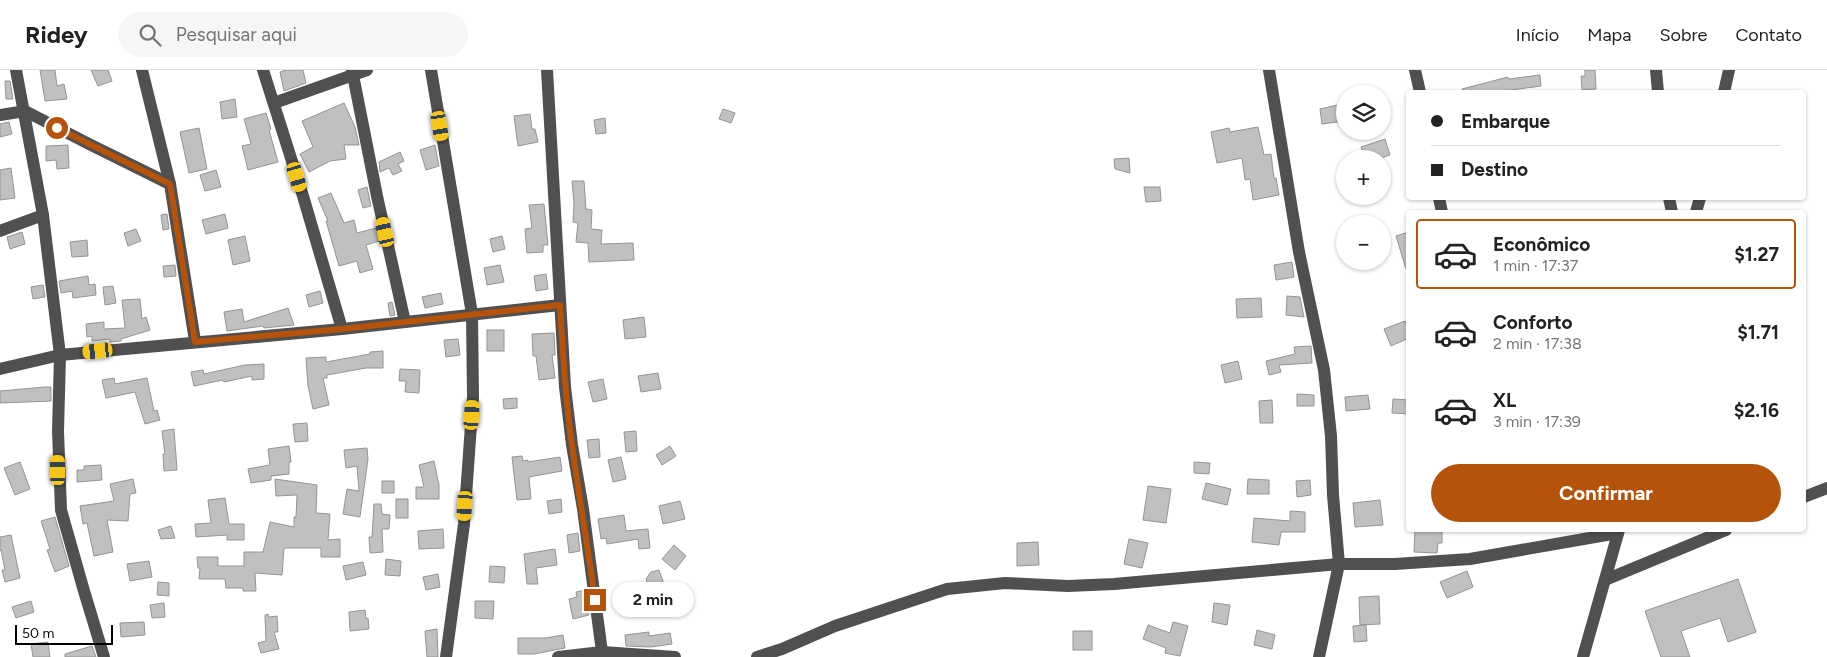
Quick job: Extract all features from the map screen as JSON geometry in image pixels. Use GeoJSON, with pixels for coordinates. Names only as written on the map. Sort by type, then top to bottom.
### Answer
{"type":"FeatureCollection","features":[{"type":"Feature","properties":{"kind":"street"},"geometry":{"type":"LineString","coordinates":[[16,70],[43,215],[60,355],[58,431],[61,510],[104,657]]}},
{"type":"Feature","properties":{"kind":"street"},"geometry":{"type":"LineString","coordinates":[[142,70],[170,184],[195,342]]}},
{"type":"Feature","properties":{"kind":"street"},"geometry":{"type":"LineString","coordinates":[[263,70],[342,329]]}},
{"type":"Feature","properties":{"kind":"street"},"geometry":{"type":"LineString","coordinates":[[274,102],[352,72],[368,70]]}},
{"type":"Feature","properties":{"kind":"street"},"geometry":{"type":"LineString","coordinates":[[431,70],[472,314],[473,397],[465,514],[446,657]]}},
{"type":"Feature","properties":{"kind":"street"},"geometry":{"type":"LineString","coordinates":[[547,70],[565,387],[602,652]]}},
{"type":"Feature","properties":{"kind":"street"},"geometry":{"type":"LineString","coordinates":[[1269,70],[1299,252],[1324,370],[1331,436],[1333,495],[1339,564],[1319,657]]}},
{"type":"Feature","properties":{"kind":"street"},"geometry":{"type":"LineString","coordinates":[[1415,70],[1420,90]]}},
{"type":"Feature","properties":{"kind":"street"},"geometry":{"type":"LineString","coordinates":[[1656,70],[1658,90]]}},
{"type":"Feature","properties":{"kind":"street"},"geometry":{"type":"LineString","coordinates":[[1724,90],[1729,70]]}},
{"type":"Feature","properties":{"kind":"street"},"geometry":{"type":"LineString","coordinates":[[352,72],[405,322]]}},
{"type":"Feature","properties":{"kind":"street"},"geometry":{"type":"LineString","coordinates":[[0,115],[25,111],[170,184]]}},
{"type":"Feature","properties":{"kind":"street"},"geometry":{"type":"LineString","coordinates":[[0,231],[43,215]]}},
{"type":"Feature","properties":{"kind":"street"},"geometry":{"type":"LineString","coordinates":[[0,369],[60,355],[342,329],[560,305]]}},
{"type":"Feature","properties":{"kind":"street"},"geometry":{"type":"LineString","coordinates":[[1806,496],[1827,488]]}},
{"type":"Feature","properties":{"kind":"street"},"geometry":{"type":"LineString","coordinates":[[757,657],[782,649],[835,626],[947,589],[1005,583],[1068,586],[1114,584],[1339,564],[1395,564],[1470,559],[1619,532],[1583,657]]}},
{"type":"Feature","properties":{"kind":"street"},"geometry":{"type":"LineString","coordinates":[[1605,580],[1721,532]]}},
{"type":"Feature","properties":{"kind":"street"},"geometry":{"type":"LineString","coordinates":[[558,657],[602,652],[675,657]]}},
{"type":"Feature","properties":{"kind":"building"},"geometry":{"type":"Polygon","coordinates":[[[40,70],[55,70],[57,86],[64,84],[67,99],[45,101],[40,70]]]}},
{"type":"Feature","properties":{"kind":"building"},"geometry":{"type":"Polygon","coordinates":[[[91,70],[108,70],[112,81],[98,86],[91,70]]]}},
{"type":"Feature","properties":{"kind":"building"},"geometry":{"type":"Polygon","coordinates":[[[303,70],[306,83],[284,91],[280,72],[303,70]]]}},
{"type":"Feature","properties":{"kind":"building"},"geometry":{"type":"Polygon","coordinates":[[[1585,70],[1595,70],[1596,89],[1582,90],[1581,76],[1585,76],[1585,70]]]}},
{"type":"Feature","properties":{"kind":"building"},"geometry":{"type":"Polygon","coordinates":[[[1540,75],[1541,86],[1511,90],[1462,89],[1508,77],[1509,79],[1540,75]]]}},
{"type":"Feature","properties":{"kind":"building"},"geometry":{"type":"Polygon","coordinates":[[[5,81],[10,81],[13,99],[6,99],[5,81]]]}},
{"type":"Feature","properties":{"kind":"building"},"geometry":{"type":"Polygon","coordinates":[[[235,99],[237,117],[222,119],[220,102],[235,99]]]}},
{"type":"Feature","properties":{"kind":"building"},"geometry":{"type":"Polygon","coordinates":[[[344,103],[355,127],[359,145],[344,145],[346,159],[330,161],[309,172],[300,154],[313,147],[302,121],[344,103]]]}},
{"type":"Feature","properties":{"kind":"building"},"geometry":{"type":"Polygon","coordinates":[[[1336,105],[1336,122],[1322,124],[1320,109],[1336,105]]]}},
{"type":"Feature","properties":{"kind":"building"},"geometry":{"type":"Polygon","coordinates":[[[723,109],[735,113],[731,123],[719,119],[723,109]]]}},
{"type":"Feature","properties":{"kind":"building"},"geometry":{"type":"Polygon","coordinates":[[[266,113],[278,162],[248,170],[242,146],[251,144],[244,119],[266,113]]]}},
{"type":"Feature","properties":{"kind":"building"},"geometry":{"type":"Polygon","coordinates":[[[530,114],[532,129],[535,129],[538,142],[518,146],[514,116],[530,114]]]}},
{"type":"Feature","properties":{"kind":"building"},"geometry":{"type":"Polygon","coordinates":[[[605,118],[606,133],[596,134],[594,120],[605,118]]]}},
{"type":"Feature","properties":{"kind":"building"},"geometry":{"type":"Polygon","coordinates":[[[9,122],[12,134],[0,137],[0,124],[9,122]]]}},
{"type":"Feature","properties":{"kind":"building"},"geometry":{"type":"Polygon","coordinates":[[[1258,127],[1264,155],[1271,154],[1274,178],[1276,178],[1279,195],[1253,200],[1250,179],[1245,180],[1242,158],[1217,163],[1211,132],[1229,128],[1230,132],[1258,127]]]}},
{"type":"Feature","properties":{"kind":"building"},"geometry":{"type":"Polygon","coordinates":[[[199,128],[207,169],[189,173],[180,132],[199,128]]]}},
{"type":"Feature","properties":{"kind":"building"},"geometry":{"type":"Polygon","coordinates":[[[1385,140],[1388,150],[1362,150],[1361,147],[1385,140]]]}},
{"type":"Feature","properties":{"kind":"building"},"geometry":{"type":"Polygon","coordinates":[[[68,145],[69,168],[57,169],[56,160],[46,161],[46,146],[68,145]]]}},
{"type":"Feature","properties":{"kind":"building"},"geometry":{"type":"Polygon","coordinates":[[[435,145],[439,166],[426,170],[420,150],[435,145]]]}},
{"type":"Feature","properties":{"kind":"building"},"geometry":{"type":"Polygon","coordinates":[[[400,152],[404,161],[398,164],[402,171],[393,175],[389,168],[380,172],[379,162],[400,152]]]}},
{"type":"Feature","properties":{"kind":"building"},"geometry":{"type":"Polygon","coordinates":[[[1129,158],[1130,173],[1115,169],[1114,159],[1129,158]]]}},
{"type":"Feature","properties":{"kind":"building"},"geometry":{"type":"Polygon","coordinates":[[[11,168],[15,198],[0,200],[0,170],[11,168]]]}},
{"type":"Feature","properties":{"kind":"building"},"geometry":{"type":"Polygon","coordinates":[[[216,170],[221,187],[205,191],[200,175],[216,170]]]}},
{"type":"Feature","properties":{"kind":"building"},"geometry":{"type":"Polygon","coordinates":[[[572,181],[584,181],[586,209],[592,210],[591,229],[602,230],[601,244],[633,243],[634,260],[589,262],[588,243],[576,242],[578,223],[573,222],[572,181]]]}},
{"type":"Feature","properties":{"kind":"building"},"geometry":{"type":"Polygon","coordinates":[[[367,187],[371,206],[363,208],[358,190],[367,187]]]}},
{"type":"Feature","properties":{"kind":"building"},"geometry":{"type":"Polygon","coordinates":[[[1144,187],[1160,187],[1161,201],[1146,202],[1144,187]]]}},
{"type":"Feature","properties":{"kind":"building"},"geometry":{"type":"Polygon","coordinates":[[[331,193],[344,223],[354,220],[357,233],[376,228],[379,241],[366,245],[373,269],[360,273],[357,261],[339,266],[326,221],[328,221],[318,198],[331,193]]]}},
{"type":"Feature","properties":{"kind":"building"},"geometry":{"type":"Polygon","coordinates":[[[544,204],[548,245],[543,245],[543,252],[527,253],[525,229],[532,228],[529,205],[544,204]]]}},
{"type":"Feature","properties":{"kind":"building"},"geometry":{"type":"Polygon","coordinates":[[[167,214],[169,229],[163,230],[161,215],[167,214]]]}},
{"type":"Feature","properties":{"kind":"building"},"geometry":{"type":"Polygon","coordinates":[[[225,214],[228,228],[206,234],[202,220],[225,214]]]}},
{"type":"Feature","properties":{"kind":"building"},"geometry":{"type":"Polygon","coordinates":[[[136,229],[141,241],[128,246],[124,233],[136,229]]]}},
{"type":"Feature","properties":{"kind":"building"},"geometry":{"type":"Polygon","coordinates":[[[22,232],[25,244],[10,249],[7,237],[22,232]]]}},
{"type":"Feature","properties":{"kind":"building"},"geometry":{"type":"Polygon","coordinates":[[[1406,233],[1406,269],[1396,236],[1406,233]]]}},
{"type":"Feature","properties":{"kind":"building"},"geometry":{"type":"Polygon","coordinates":[[[245,236],[250,261],[233,265],[228,240],[245,236]]]}},
{"type":"Feature","properties":{"kind":"building"},"geometry":{"type":"Polygon","coordinates":[[[502,236],[505,249],[493,252],[490,239],[502,236]]]}},
{"type":"Feature","properties":{"kind":"building"},"geometry":{"type":"Polygon","coordinates":[[[87,240],[88,256],[72,257],[70,242],[87,240]]]}},
{"type":"Feature","properties":{"kind":"building"},"geometry":{"type":"Polygon","coordinates":[[[1292,262],[1294,277],[1276,280],[1274,265],[1292,262]]]}},
{"type":"Feature","properties":{"kind":"building"},"geometry":{"type":"Polygon","coordinates":[[[175,265],[176,276],[164,277],[163,266],[175,265]]]}},
{"type":"Feature","properties":{"kind":"building"},"geometry":{"type":"Polygon","coordinates":[[[500,265],[504,282],[487,285],[484,268],[500,265]]]}},
{"type":"Feature","properties":{"kind":"building"},"geometry":{"type":"Polygon","coordinates":[[[546,274],[548,289],[536,291],[534,276],[546,274]]]}},
{"type":"Feature","properties":{"kind":"building"},"geometry":{"type":"Polygon","coordinates":[[[88,276],[89,285],[95,284],[96,295],[73,298],[72,291],[61,293],[59,281],[88,276]]]}},
{"type":"Feature","properties":{"kind":"building"},"geometry":{"type":"Polygon","coordinates":[[[43,285],[45,297],[33,299],[31,287],[43,285]]]}},
{"type":"Feature","properties":{"kind":"building"},"geometry":{"type":"Polygon","coordinates":[[[113,286],[116,303],[105,305],[103,287],[113,286]]]}},
{"type":"Feature","properties":{"kind":"building"},"geometry":{"type":"Polygon","coordinates":[[[320,291],[323,303],[309,307],[306,295],[320,291]]]}},
{"type":"Feature","properties":{"kind":"building"},"geometry":{"type":"Polygon","coordinates":[[[441,293],[443,304],[425,308],[422,297],[441,293]]]}},
{"type":"Feature","properties":{"kind":"building"},"geometry":{"type":"Polygon","coordinates":[[[1287,296],[1300,297],[1304,317],[1286,315],[1287,296]]]}},
{"type":"Feature","properties":{"kind":"building"},"geometry":{"type":"Polygon","coordinates":[[[1261,298],[1262,317],[1237,318],[1236,299],[1261,298]]]}},
{"type":"Feature","properties":{"kind":"building"},"geometry":{"type":"Polygon","coordinates":[[[140,299],[142,319],[146,317],[150,330],[121,339],[121,341],[110,342],[110,339],[92,341],[92,336],[87,337],[86,324],[104,322],[104,329],[125,328],[122,300],[140,299]]]}},
{"type":"Feature","properties":{"kind":"building"},"geometry":{"type":"Polygon","coordinates":[[[392,302],[395,315],[390,316],[388,303],[392,302]]]}},
{"type":"Feature","properties":{"kind":"building"},"geometry":{"type":"Polygon","coordinates":[[[288,308],[294,325],[264,328],[263,326],[227,331],[224,312],[242,309],[244,322],[288,308]]]}},
{"type":"Feature","properties":{"kind":"building"},"geometry":{"type":"Polygon","coordinates":[[[644,317],[646,337],[625,339],[623,320],[644,317]]]}},
{"type":"Feature","properties":{"kind":"building"},"geometry":{"type":"Polygon","coordinates":[[[1405,321],[1406,339],[1391,346],[1384,329],[1405,321]]]}},
{"type":"Feature","properties":{"kind":"building"},"geometry":{"type":"Polygon","coordinates":[[[487,330],[504,330],[504,351],[487,351],[487,330]]]}},
{"type":"Feature","properties":{"kind":"building"},"geometry":{"type":"Polygon","coordinates":[[[554,333],[555,355],[552,355],[555,378],[539,380],[536,356],[533,356],[532,334],[554,333]]]}},
{"type":"Feature","properties":{"kind":"building"},"geometry":{"type":"Polygon","coordinates":[[[458,339],[460,355],[446,357],[444,340],[458,339]]]}},
{"type":"Feature","properties":{"kind":"building"},"geometry":{"type":"Polygon","coordinates":[[[1311,346],[1312,363],[1279,365],[1281,372],[1269,375],[1266,361],[1295,354],[1294,347],[1311,346]]]}},
{"type":"Feature","properties":{"kind":"building"},"geometry":{"type":"Polygon","coordinates":[[[383,351],[383,368],[366,368],[327,375],[327,378],[323,378],[329,405],[313,409],[308,386],[306,358],[326,357],[326,362],[383,351]]]}},
{"type":"Feature","properties":{"kind":"building"},"geometry":{"type":"Polygon","coordinates":[[[1238,361],[1242,379],[1225,383],[1221,365],[1238,361]]]}},
{"type":"Feature","properties":{"kind":"building"},"geometry":{"type":"Polygon","coordinates":[[[264,364],[264,379],[252,380],[252,376],[194,386],[191,372],[203,370],[204,374],[245,365],[264,364]]]}},
{"type":"Feature","properties":{"kind":"building"},"geometry":{"type":"Polygon","coordinates":[[[400,369],[420,370],[419,393],[405,392],[406,381],[399,381],[400,369]]]}},
{"type":"Feature","properties":{"kind":"building"},"geometry":{"type":"Polygon","coordinates":[[[658,373],[661,389],[641,392],[638,376],[658,373]]]}},
{"type":"Feature","properties":{"kind":"building"},"geometry":{"type":"Polygon","coordinates":[[[114,378],[115,384],[147,378],[154,411],[157,410],[160,420],[145,424],[135,392],[106,398],[102,380],[114,378]]]}},
{"type":"Feature","properties":{"kind":"building"},"geometry":{"type":"Polygon","coordinates":[[[603,379],[607,399],[593,402],[588,382],[603,379]]]}},
{"type":"Feature","properties":{"kind":"building"},"geometry":{"type":"Polygon","coordinates":[[[51,387],[51,401],[0,403],[0,391],[51,387]]]}},
{"type":"Feature","properties":{"kind":"building"},"geometry":{"type":"Polygon","coordinates":[[[1297,394],[1314,395],[1314,406],[1297,406],[1297,394]]]}},
{"type":"Feature","properties":{"kind":"building"},"geometry":{"type":"Polygon","coordinates":[[[1368,395],[1370,409],[1346,411],[1345,397],[1368,395]]]}},
{"type":"Feature","properties":{"kind":"building"},"geometry":{"type":"Polygon","coordinates":[[[517,398],[517,408],[504,409],[503,399],[517,398]]]}},
{"type":"Feature","properties":{"kind":"building"},"geometry":{"type":"Polygon","coordinates":[[[1393,399],[1406,400],[1406,414],[1392,413],[1393,399]]]}},
{"type":"Feature","properties":{"kind":"building"},"geometry":{"type":"Polygon","coordinates":[[[1272,400],[1273,423],[1260,423],[1259,401],[1272,400]]]}},
{"type":"Feature","properties":{"kind":"building"},"geometry":{"type":"Polygon","coordinates":[[[307,423],[308,441],[295,442],[293,424],[307,423]]]}},
{"type":"Feature","properties":{"kind":"building"},"geometry":{"type":"Polygon","coordinates":[[[174,429],[177,470],[164,471],[163,454],[165,454],[162,431],[174,429]]]}},
{"type":"Feature","properties":{"kind":"building"},"geometry":{"type":"Polygon","coordinates":[[[636,431],[637,451],[626,452],[624,432],[636,431]]]}},
{"type":"Feature","properties":{"kind":"building"},"geometry":{"type":"Polygon","coordinates":[[[599,439],[600,457],[589,458],[587,440],[599,439]]]}},
{"type":"Feature","properties":{"kind":"building"},"geometry":{"type":"Polygon","coordinates":[[[289,446],[291,462],[289,462],[289,474],[271,476],[271,480],[251,483],[248,469],[270,465],[268,449],[289,446]]]}},
{"type":"Feature","properties":{"kind":"building"},"geometry":{"type":"Polygon","coordinates":[[[670,446],[676,456],[662,465],[656,455],[670,446]]]}},
{"type":"Feature","properties":{"kind":"building"},"geometry":{"type":"Polygon","coordinates":[[[367,448],[368,459],[360,517],[343,514],[347,489],[359,491],[357,466],[346,468],[344,450],[367,448]]]}},
{"type":"Feature","properties":{"kind":"building"},"geometry":{"type":"Polygon","coordinates":[[[522,456],[523,461],[528,460],[528,462],[560,457],[562,471],[529,477],[531,499],[517,500],[512,457],[522,456]]]}},
{"type":"Feature","properties":{"kind":"building"},"geometry":{"type":"Polygon","coordinates":[[[621,457],[626,479],[613,482],[608,460],[621,457]]]}},
{"type":"Feature","properties":{"kind":"building"},"geometry":{"type":"Polygon","coordinates":[[[434,461],[439,485],[439,499],[416,499],[416,487],[424,487],[419,465],[434,461]]]}},
{"type":"Feature","properties":{"kind":"building"},"geometry":{"type":"Polygon","coordinates":[[[20,462],[30,489],[15,495],[4,468],[20,462]]]}},
{"type":"Feature","properties":{"kind":"building"},"geometry":{"type":"Polygon","coordinates":[[[1194,462],[1210,463],[1209,474],[1194,473],[1194,462]]]}},
{"type":"Feature","properties":{"kind":"building"},"geometry":{"type":"Polygon","coordinates":[[[101,465],[102,480],[77,482],[77,470],[84,470],[84,466],[101,465]]]}},
{"type":"Feature","properties":{"kind":"building"},"geometry":{"type":"Polygon","coordinates":[[[133,479],[136,493],[130,494],[128,521],[107,520],[113,552],[94,556],[87,523],[83,524],[80,506],[114,501],[110,484],[133,479]]]}},
{"type":"Feature","properties":{"kind":"building"},"geometry":{"type":"Polygon","coordinates":[[[275,479],[317,485],[316,513],[330,514],[328,540],[340,539],[340,557],[321,557],[321,548],[284,548],[282,575],[255,573],[256,591],[243,591],[243,588],[226,588],[225,579],[199,579],[200,568],[198,568],[197,557],[218,557],[218,566],[244,566],[244,552],[263,552],[270,522],[294,527],[297,495],[276,496],[275,479]]]}},
{"type":"Feature","properties":{"kind":"building"},"geometry":{"type":"Polygon","coordinates":[[[1248,479],[1269,480],[1269,494],[1247,494],[1248,479]]]}},
{"type":"Feature","properties":{"kind":"building"},"geometry":{"type":"Polygon","coordinates":[[[1310,480],[1311,495],[1297,497],[1296,481],[1310,480]]]}},
{"type":"Feature","properties":{"kind":"building"},"geometry":{"type":"Polygon","coordinates":[[[382,481],[394,481],[394,493],[382,493],[382,481]]]}},
{"type":"Feature","properties":{"kind":"building"},"geometry":{"type":"Polygon","coordinates":[[[1206,483],[1231,489],[1227,505],[1202,499],[1206,483]]]}},
{"type":"Feature","properties":{"kind":"building"},"geometry":{"type":"Polygon","coordinates":[[[1148,486],[1171,489],[1166,523],[1143,520],[1148,486]]]}},
{"type":"Feature","properties":{"kind":"building"},"geometry":{"type":"Polygon","coordinates":[[[225,498],[229,524],[244,524],[244,540],[227,540],[227,535],[196,537],[195,524],[211,523],[208,500],[225,498]]]}},
{"type":"Feature","properties":{"kind":"building"},"geometry":{"type":"Polygon","coordinates":[[[396,499],[408,499],[408,518],[396,518],[396,499]]]}},
{"type":"Feature","properties":{"kind":"building"},"geometry":{"type":"Polygon","coordinates":[[[561,499],[562,512],[549,514],[547,501],[561,499]]]}},
{"type":"Feature","properties":{"kind":"building"},"geometry":{"type":"Polygon","coordinates":[[[1380,500],[1383,525],[1355,527],[1353,503],[1380,500]]]}},
{"type":"Feature","properties":{"kind":"building"},"geometry":{"type":"Polygon","coordinates":[[[680,501],[685,519],[663,524],[659,506],[680,501]]]}},
{"type":"Feature","properties":{"kind":"building"},"geometry":{"type":"Polygon","coordinates":[[[374,504],[381,504],[382,514],[390,515],[389,529],[382,529],[383,552],[370,553],[369,537],[372,537],[374,504]]]}},
{"type":"Feature","properties":{"kind":"building"},"geometry":{"type":"Polygon","coordinates":[[[1290,511],[1305,512],[1305,532],[1281,532],[1279,545],[1252,542],[1254,518],[1290,521],[1290,511]]]}},
{"type":"Feature","properties":{"kind":"building"},"geometry":{"type":"Polygon","coordinates":[[[624,515],[626,531],[648,529],[650,548],[639,549],[638,539],[607,544],[606,538],[601,539],[598,519],[624,515]]]}},
{"type":"Feature","properties":{"kind":"building"},"geometry":{"type":"Polygon","coordinates":[[[55,517],[69,566],[55,572],[47,550],[50,549],[41,521],[55,517]]]}},
{"type":"Feature","properties":{"kind":"building"},"geometry":{"type":"Polygon","coordinates":[[[171,526],[175,538],[161,539],[158,530],[171,526]]]}},
{"type":"Feature","properties":{"kind":"building"},"geometry":{"type":"Polygon","coordinates":[[[443,529],[444,548],[419,549],[418,531],[443,529]]]}},
{"type":"Feature","properties":{"kind":"building"},"geometry":{"type":"Polygon","coordinates":[[[1415,532],[1442,532],[1442,543],[1438,543],[1437,553],[1414,552],[1415,532]]]}},
{"type":"Feature","properties":{"kind":"building"},"geometry":{"type":"Polygon","coordinates":[[[578,533],[580,551],[569,553],[567,535],[578,533]]]}},
{"type":"Feature","properties":{"kind":"building"},"geometry":{"type":"Polygon","coordinates":[[[11,535],[20,578],[5,582],[2,570],[5,570],[0,551],[0,537],[11,535]]]}},
{"type":"Feature","properties":{"kind":"building"},"geometry":{"type":"Polygon","coordinates":[[[1129,539],[1148,543],[1142,568],[1124,564],[1129,539]]]}},
{"type":"Feature","properties":{"kind":"building"},"geometry":{"type":"Polygon","coordinates":[[[1038,542],[1039,565],[1017,566],[1017,543],[1038,542]]]}},
{"type":"Feature","properties":{"kind":"building"},"geometry":{"type":"Polygon","coordinates":[[[674,545],[686,556],[675,570],[662,559],[674,545]]]}},
{"type":"Feature","properties":{"kind":"building"},"geometry":{"type":"Polygon","coordinates":[[[555,549],[557,565],[536,568],[538,584],[527,584],[524,554],[555,549]]]}},
{"type":"Feature","properties":{"kind":"building"},"geometry":{"type":"Polygon","coordinates":[[[386,559],[401,561],[400,576],[385,575],[386,559]]]}},
{"type":"Feature","properties":{"kind":"building"},"geometry":{"type":"Polygon","coordinates":[[[149,561],[152,577],[130,581],[127,564],[149,561]]]}},
{"type":"Feature","properties":{"kind":"building"},"geometry":{"type":"Polygon","coordinates":[[[363,562],[366,575],[346,580],[343,566],[363,562]]]}},
{"type":"Feature","properties":{"kind":"building"},"geometry":{"type":"Polygon","coordinates":[[[490,566],[505,567],[504,583],[489,582],[490,566]]]}},
{"type":"Feature","properties":{"kind":"building"},"geometry":{"type":"Polygon","coordinates":[[[659,570],[665,587],[650,592],[646,579],[651,572],[659,570]]]}},
{"type":"Feature","properties":{"kind":"building"},"geometry":{"type":"Polygon","coordinates":[[[1467,571],[1473,587],[1447,598],[1440,582],[1467,571]]]}},
{"type":"Feature","properties":{"kind":"building"},"geometry":{"type":"Polygon","coordinates":[[[438,574],[440,587],[426,590],[423,577],[438,574]]]}},
{"type":"Feature","properties":{"kind":"building"},"geometry":{"type":"Polygon","coordinates":[[[1738,579],[1756,632],[1728,642],[1720,618],[1681,631],[1690,657],[1661,657],[1645,611],[1738,579]]]}},
{"type":"Feature","properties":{"kind":"building"},"geometry":{"type":"Polygon","coordinates":[[[158,582],[169,583],[169,596],[157,595],[158,582]]]}},
{"type":"Feature","properties":{"kind":"building"},"geometry":{"type":"Polygon","coordinates":[[[586,590],[589,615],[573,619],[569,599],[577,597],[576,592],[586,590]]]}},
{"type":"Feature","properties":{"kind":"building"},"geometry":{"type":"Polygon","coordinates":[[[1379,596],[1380,624],[1360,625],[1359,597],[1379,596]]]}},
{"type":"Feature","properties":{"kind":"building"},"geometry":{"type":"Polygon","coordinates":[[[31,601],[34,612],[16,618],[12,607],[31,601]]]}},
{"type":"Feature","properties":{"kind":"building"},"geometry":{"type":"Polygon","coordinates":[[[475,601],[494,601],[493,619],[475,618],[475,601]]]}},
{"type":"Feature","properties":{"kind":"building"},"geometry":{"type":"Polygon","coordinates":[[[164,603],[165,617],[152,618],[150,605],[164,603]]]}},
{"type":"Feature","properties":{"kind":"building"},"geometry":{"type":"Polygon","coordinates":[[[1214,603],[1230,605],[1227,625],[1212,622],[1214,603]]]}},
{"type":"Feature","properties":{"kind":"building"},"geometry":{"type":"Polygon","coordinates":[[[365,610],[369,629],[350,631],[349,612],[365,610]]]}},
{"type":"Feature","properties":{"kind":"building"},"geometry":{"type":"Polygon","coordinates":[[[268,614],[269,617],[277,616],[278,632],[274,632],[279,649],[261,653],[258,643],[266,641],[265,615],[268,614]]]}},
{"type":"Feature","properties":{"kind":"building"},"geometry":{"type":"Polygon","coordinates":[[[144,622],[145,635],[121,637],[120,623],[144,622]]]}},
{"type":"Feature","properties":{"kind":"building"},"geometry":{"type":"Polygon","coordinates":[[[1173,622],[1188,626],[1180,656],[1165,653],[1166,648],[1143,639],[1148,625],[1170,633],[1173,622]]]}},
{"type":"Feature","properties":{"kind":"building"},"geometry":{"type":"Polygon","coordinates":[[[1366,625],[1367,641],[1354,642],[1353,626],[1366,625]]]}},
{"type":"Feature","properties":{"kind":"building"},"geometry":{"type":"Polygon","coordinates":[[[437,629],[438,657],[427,657],[425,631],[437,629]]]}},
{"type":"Feature","properties":{"kind":"building"},"geometry":{"type":"Polygon","coordinates":[[[1257,630],[1275,635],[1272,649],[1254,645],[1257,630]]]}},
{"type":"Feature","properties":{"kind":"building"},"geometry":{"type":"Polygon","coordinates":[[[1073,631],[1092,631],[1092,650],[1073,650],[1073,631]]]}},
{"type":"Feature","properties":{"kind":"building"},"geometry":{"type":"Polygon","coordinates":[[[649,632],[649,636],[670,633],[672,644],[651,647],[626,646],[625,635],[649,632]]]}},
{"type":"Feature","properties":{"kind":"building"},"geometry":{"type":"Polygon","coordinates":[[[563,635],[565,648],[534,654],[518,654],[518,638],[546,638],[563,635]]]}},
{"type":"Feature","properties":{"kind":"building"},"geometry":{"type":"Polygon","coordinates":[[[48,642],[50,657],[33,657],[31,644],[48,642]]]}},
{"type":"Feature","properties":{"kind":"building"},"geometry":{"type":"Polygon","coordinates":[[[92,646],[96,657],[65,657],[65,654],[92,646]]]}},
{"type":"Feature","properties":{"kind":"route"},"geometry":{"type":"LineString","coordinates":[[57,128],[170,184],[195,342],[342,329],[560,305],[565,387],[595,600]]}}]}
